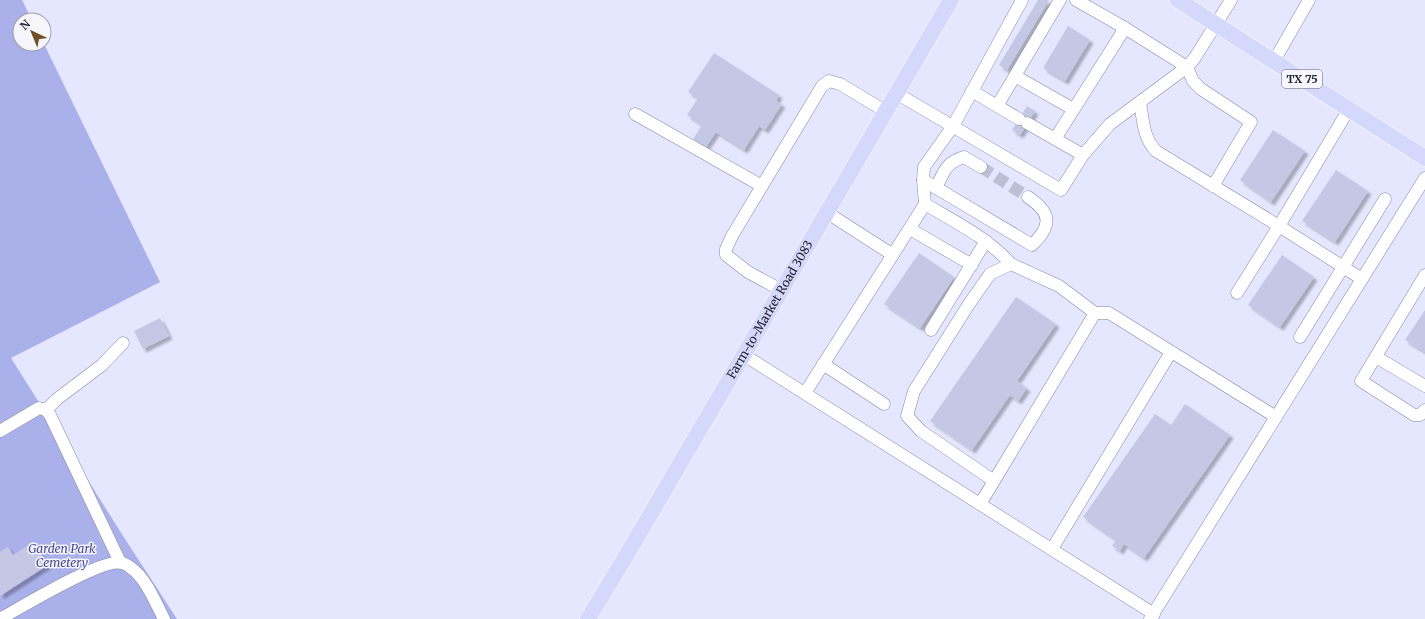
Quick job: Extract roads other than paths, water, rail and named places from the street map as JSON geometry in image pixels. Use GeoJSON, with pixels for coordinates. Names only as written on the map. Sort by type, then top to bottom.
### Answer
{"type":"FeatureCollection","features":[{"type":"Feature","properties":{"kind":"main road","name":"Farm-to-Market Road 3083"},"geometry":{"type":"LineString","coordinates":[[588,619],[744,355],[950,0]]}},
{"type":"Feature","properties":{"kind":"main road","name":"TX 75"},"geometry":{"type":"LineString","coordinates":[[1178,0],[1425,158]]}},
{"type":"Feature","properties":{"kind":"lane"},"geometry":{"type":"LineString","coordinates":[[805,393],[925,204],[923,180],[924,167],[953,126],[1022,0]]}},
{"type":"Feature","properties":{"kind":"lane"},"geometry":{"type":"LineString","coordinates":[[997,106],[1060,0]]}},
{"type":"Feature","properties":{"kind":"lane"},"geometry":{"type":"LineString","coordinates":[[1076,0],[1125,28],[1187,67],[1193,81],[1201,89],[1252,122],[1213,186]]}},
{"type":"Feature","properties":{"kind":"lane"},"geometry":{"type":"LineString","coordinates":[[896,93],[1061,190],[1083,155],[1110,124],[1187,67],[1194,59],[1231,0]]}},
{"type":"Feature","properties":{"kind":"lane"},"geometry":{"type":"LineString","coordinates":[[1274,61],[1309,0]]}},
{"type":"Feature","properties":{"kind":"lane"},"geometry":{"type":"LineString","coordinates":[[1055,139],[1125,28]]}},
{"type":"Feature","properties":{"kind":"lane"},"geometry":{"type":"LineString","coordinates":[[1015,76],[1073,109]]}},
{"type":"Feature","properties":{"kind":"lane"},"geometry":{"type":"LineString","coordinates":[[781,290],[748,272],[726,255],[726,249],[732,236],[822,86],[829,81],[840,84],[885,111]]}},
{"type":"Feature","properties":{"kind":"lane"},"geometry":{"type":"LineString","coordinates":[[972,91],[1083,155]]}},
{"type":"Feature","properties":{"kind":"lane"},"geometry":{"type":"LineString","coordinates":[[1140,102],[1146,137],[1150,145],[1156,151],[1279,226],[1362,279]]}},
{"type":"Feature","properties":{"kind":"lane"},"geometry":{"type":"LineString","coordinates":[[1237,293],[1349,109]]}},
{"type":"Feature","properties":{"kind":"lane"},"geometry":{"type":"LineString","coordinates":[[635,114],[762,186]]}},
{"type":"Feature","properties":{"kind":"lane"},"geometry":{"type":"LineString","coordinates":[[936,188],[945,169],[953,160],[964,157],[980,167]]}},
{"type":"Feature","properties":{"kind":"lane"},"geometry":{"type":"LineString","coordinates":[[744,355],[1052,549],[1152,616],[1425,178]]}},
{"type":"Feature","properties":{"kind":"lane"},"geometry":{"type":"LineString","coordinates":[[923,180],[1032,245],[1042,235],[1047,222],[1046,213],[1035,201],[1028,197]]}},
{"type":"Feature","properties":{"kind":"lane"},"geometry":{"type":"LineString","coordinates":[[1300,337],[1385,199]]}},
{"type":"Feature","properties":{"kind":"lane"},"geometry":{"type":"LineString","coordinates":[[925,204],[986,241],[1000,252],[1011,264],[1059,286],[1095,313],[1109,313],[1276,417]]}},
{"type":"Feature","properties":{"kind":"lane"},"geometry":{"type":"LineString","coordinates":[[826,212],[893,255]]}},
{"type":"Feature","properties":{"kind":"lane"},"geometry":{"type":"LineString","coordinates":[[910,229],[972,265]]}},
{"type":"Feature","properties":{"kind":"lane"},"geometry":{"type":"LineString","coordinates":[[931,330],[986,241]]}},
{"type":"Feature","properties":{"kind":"lane"},"geometry":{"type":"LineString","coordinates":[[994,481],[921,431],[907,416],[914,391],[969,304],[990,274],[1011,264]]}},
{"type":"Feature","properties":{"kind":"lane"},"geometry":{"type":"LineString","coordinates":[[1425,276],[1361,382],[1414,414],[1420,415],[1425,410]]}},
{"type":"Feature","properties":{"kind":"lane"},"geometry":{"type":"LineString","coordinates":[[980,504],[1095,313]]}},
{"type":"Feature","properties":{"kind":"lane"},"geometry":{"type":"LineString","coordinates":[[46,410],[57,399],[102,365],[123,343]]}},
{"type":"Feature","properties":{"kind":"lane"},"geometry":{"type":"LineString","coordinates":[[1052,549],[1171,352]]}},
{"type":"Feature","properties":{"kind":"lane"},"geometry":{"type":"LineString","coordinates":[[1376,357],[1425,386]]}},
{"type":"Feature","properties":{"kind":"lane"},"geometry":{"type":"LineString","coordinates":[[823,364],[884,404]]}},
{"type":"Feature","properties":{"kind":"lane"},"geometry":{"type":"LineString","coordinates":[[0,431],[39,408],[46,410],[120,562],[140,575],[164,619]]}},
{"type":"Feature","properties":{"kind":"lane"},"geometry":{"type":"LineString","coordinates":[[0,619],[78,575],[108,564],[120,562]]}},
{"type":"Feature","properties":{"kind":"tunnel"},"geometry":{"type":"LineString","coordinates":[[981,167],[1028,197]]}},
{"type":"Feature","properties":{"kind":"park label","name":"Garden Park Cemetery"},"geometry":{"type":"Point","coordinates":[62,556]}}]}
